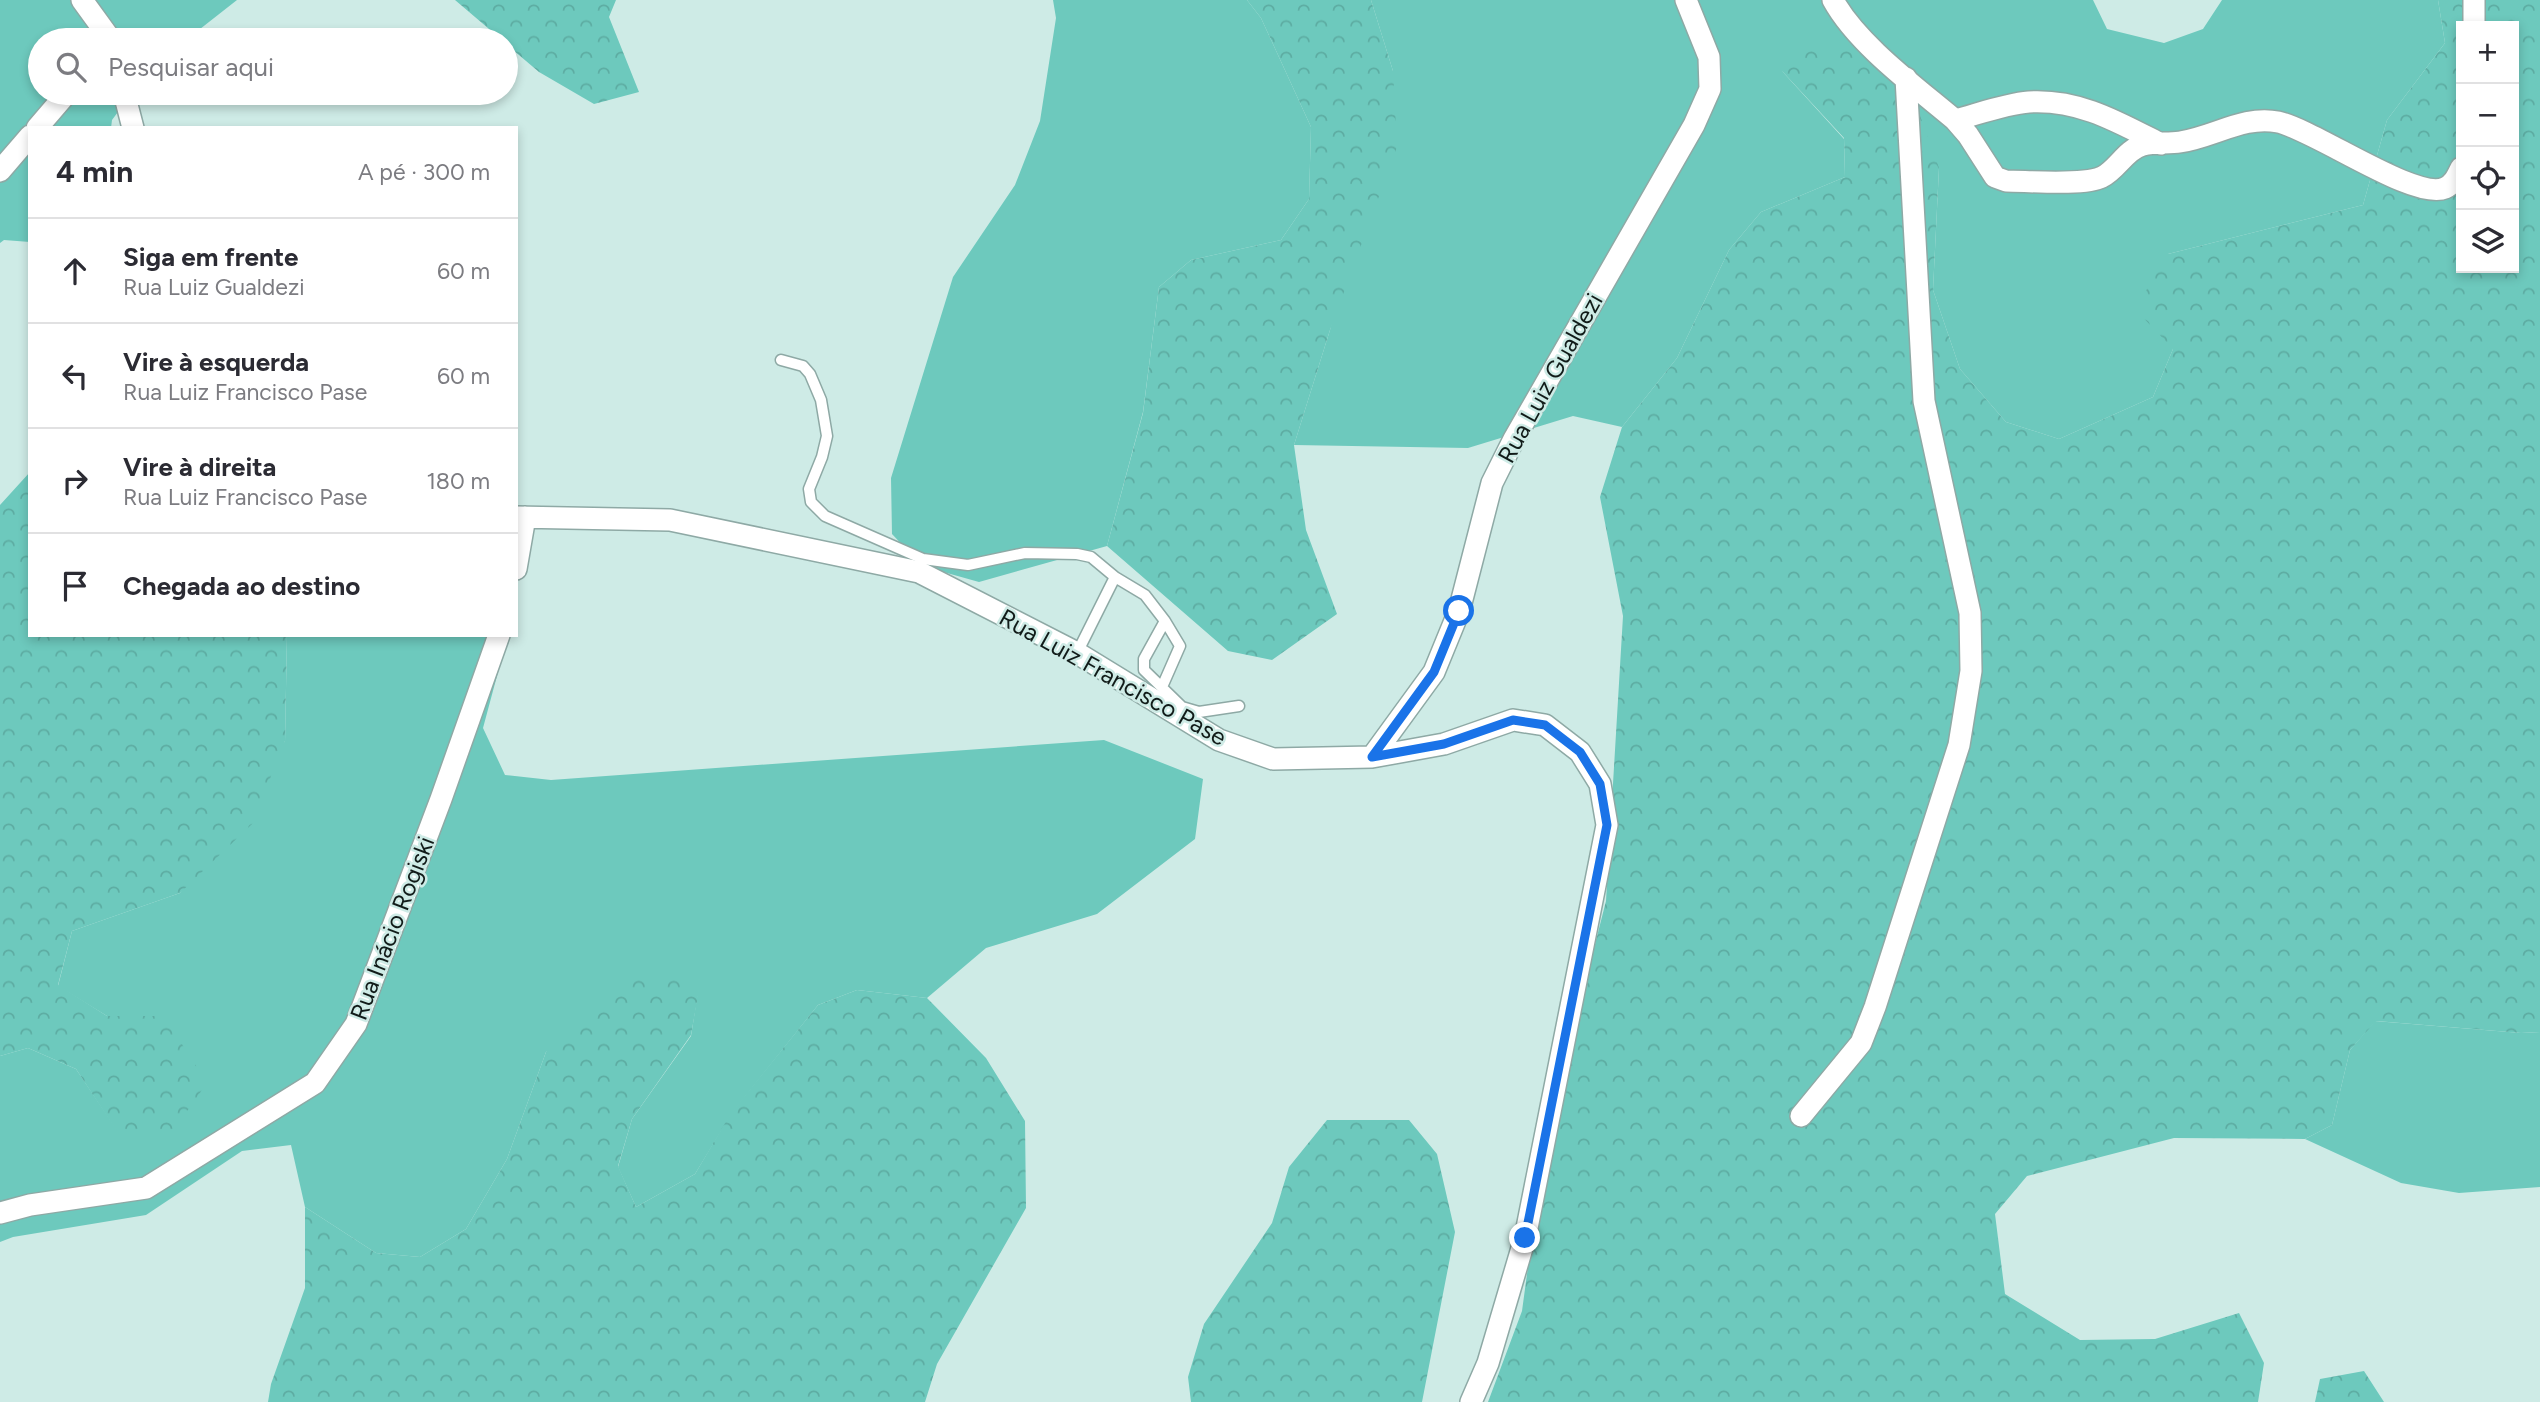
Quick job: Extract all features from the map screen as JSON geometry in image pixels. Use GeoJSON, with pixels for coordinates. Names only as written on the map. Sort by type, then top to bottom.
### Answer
{"type":"FeatureCollection","features":[{"type":"Feature","properties":{"kind":"street"},"geometry":{"type":"LineString","coordinates":[[82,0],[102,28]]}},
{"type":"Feature","properties":{"kind":"street","name":"Rua Luiz Gualdezi"},"geometry":{"type":"LineString","coordinates":[[1372,757],[1434,672],[1459,611],[1492,483],[1508,450],[1693,125],[1710,89],[1709,57],[1686,0]]}},
{"type":"Feature","properties":{"kind":"street"},"geometry":{"type":"LineString","coordinates":[[1833,0],[1839,11],[1864,39],[1955,120],[1995,177],[2006,181],[2083,181],[2100,178],[2127,154],[2142,145],[2206,136],[2259,119],[2281,122],[2310,134],[2405,182],[2427,189],[2444,189],[2456,179]]}},
{"type":"Feature","properties":{"kind":"street"},"geometry":{"type":"LineString","coordinates":[[2474,0],[2474,21]]}},
{"type":"Feature","properties":{"kind":"street"},"geometry":{"type":"LineString","coordinates":[[1801,1116],[1861,1044],[1959,745],[1971,671],[1970,613],[1924,401],[1906,78]]}},
{"type":"Feature","properties":{"kind":"street"},"geometry":{"type":"LineString","coordinates":[[1955,120],[2026,102],[2064,103],[2100,113],[2161,144]]}},
{"type":"Feature","properties":{"kind":"street"},"geometry":{"type":"LineString","coordinates":[[39,126],[57,105]]}},
{"type":"Feature","properties":{"kind":"street"},"geometry":{"type":"LineString","coordinates":[[127,105],[132,126]]}},
{"type":"Feature","properties":{"kind":"street"},"geometry":{"type":"LineString","coordinates":[[0,171],[28,138]]}},
{"type":"Feature","properties":{"kind":"street"},"geometry":{"type":"LineString","coordinates":[[518,548],[521,517]]}},
{"type":"Feature","properties":{"kind":"street","name":"Rua Luiz Francisco Pase"},"geometry":{"type":"LineString","coordinates":[[521,517],[670,520],[919,572],[1077,653],[1219,740],[1273,760],[1372,757],[1444,744],[1513,720],[1545,725],[1580,752],[1600,784],[1607,825],[1525,1238],[1488,1363],[1471,1402]]}},
{"type":"Feature","properties":{"kind":"street","name":"Rua Inácio Rogiski"},"geometry":{"type":"LineString","coordinates":[[0,1213],[30,1205],[146,1188],[315,1083],[356,1024],[441,799],[498,637]]}},
{"type":"Feature","properties":{"kind":"lane"},"geometry":{"type":"LineString","coordinates":[[781,360],[803,366],[810,374],[821,401],[827,436],[822,457],[808,489],[811,502],[825,516],[923,559],[968,565],[1025,552],[1091,557],[1115,577],[1145,595],[1180,646],[1162,687]]}},
{"type":"Feature","properties":{"kind":"lane"},"geometry":{"type":"LineString","coordinates":[[1077,653],[1115,577]]}},
{"type":"Feature","properties":{"kind":"lane"},"geometry":{"type":"LineString","coordinates":[[1165,621],[1144,659],[1144,670],[1182,707],[1199,712],[1239,706]]}},
{"type":"Feature","properties":{"kind":"green space"},"geometry":{"type":"Polygon","coordinates":[[[0,0],[237,0],[201,28],[28,28],[28,105],[123,105],[112,120],[111,126],[28,126],[28,242],[4,240],[0,243],[0,0]]]}},
{"type":"Feature","properties":{"kind":"green space"},"geometry":{"type":"Polygon","coordinates":[[[455,0],[616,0],[609,17],[639,92],[594,104],[539,72],[518,54],[518,28],[488,28],[455,0]]]}},
{"type":"Feature","properties":{"kind":"green space"},"geometry":{"type":"Polygon","coordinates":[[[1053,0],[1247,0],[1261,18],[1311,127],[1309,199],[1281,240],[1191,260],[1159,287],[1143,412],[1107,546],[979,582],[922,566],[892,534],[891,478],[953,277],[1015,185],[1040,121],[1056,18],[1053,0]]]}},
{"type":"Feature","properties":{"kind":"green space"},"geometry":{"type":"Polygon","coordinates":[[[1247,0],[1371,0],[1393,71],[1397,147],[1330,330],[1294,445],[1306,530],[1337,614],[1272,660],[1228,651],[1107,546],[1143,413],[1159,287],[1191,260],[1281,240],[1309,199],[1311,127],[1261,18],[1247,0]]]}},
{"type":"Feature","properties":{"kind":"green space"},"geometry":{"type":"Polygon","coordinates":[[[1371,0],[2093,0],[2107,29],[2164,43],[2203,29],[2222,0],[2438,0],[2445,43],[2387,120],[2363,205],[2168,254],[2173,349],[2153,397],[2059,439],[2006,422],[1960,369],[1933,290],[1939,168],[1782,71],[1844,139],[1845,177],[1761,212],[1729,250],[1677,358],[1622,427],[1573,416],[1468,448],[1294,445],[1330,330],[1393,71],[1371,0]]]}},
{"type":"Feature","properties":{"kind":"green space"},"geometry":{"type":"Polygon","coordinates":[[[2438,0],[2540,0],[2540,1032],[2521,1033],[2376,1021],[2350,1050],[2332,1125],[2305,1139],[2174,1138],[2027,1176],[1995,1214],[2005,1294],[2080,1340],[2155,1339],[2239,1313],[2264,1363],[2258,1402],[1488,1402],[1522,1311],[1545,1141],[1606,901],[1623,616],[1600,497],[1622,427],[1677,358],[1729,250],[1761,212],[1845,177],[1844,138],[1782,71],[1807,41],[1871,52],[1910,88],[1939,168],[1933,290],[1960,369],[2006,422],[2059,439],[2153,397],[2173,349],[2135,309],[2168,254],[2363,205],[2387,120],[2445,43],[2438,0]]]}},
{"type":"Feature","properties":{"kind":"green space"},"geometry":{"type":"Polygon","coordinates":[[[28,474],[28,637],[287,637],[285,741],[252,824],[180,893],[72,931],[58,985],[107,1016],[164,1016],[207,1083],[168,1138],[118,1133],[76,1069],[28,1048],[0,1056],[0,505],[28,474]]]}},
{"type":"Feature","properties":{"kind":"green space"},"geometry":{"type":"Polygon","coordinates":[[[287,637],[507,637],[483,728],[505,775],[551,780],[1104,740],[1203,779],[1195,839],[1097,914],[986,948],[927,998],[857,990],[818,1005],[732,1113],[695,1174],[636,1207],[618,1167],[632,1119],[691,1036],[700,979],[546,1052],[507,1159],[466,1229],[420,1257],[376,1253],[305,1207],[291,1145],[242,1151],[146,1215],[13,1237],[0,1242],[0,1056],[28,1048],[76,1069],[119,1133],[164,1016],[107,1016],[58,986],[72,931],[180,893],[285,741],[287,637]]]}},
{"type":"Feature","properties":{"kind":"green space"},"geometry":{"type":"Polygon","coordinates":[[[701,979],[691,1035],[632,1119],[618,1166],[636,1207],[695,1174],[731,1113],[818,1005],[857,990],[927,998],[986,1058],[1025,1121],[1026,1208],[937,1364],[925,1402],[268,1402],[271,1384],[305,1288],[305,1207],[376,1253],[420,1257],[466,1229],[507,1159],[546,1052],[622,980],[701,979]]]}},
{"type":"Feature","properties":{"kind":"green space"},"geometry":{"type":"Polygon","coordinates":[[[2375,1021],[2521,1033],[2540,1032],[2540,1187],[2459,1193],[2401,1183],[2305,1139],[2332,1125],[2350,1050],[2375,1021]]]}},
{"type":"Feature","properties":{"kind":"green space"},"geometry":{"type":"Polygon","coordinates":[[[1327,1120],[1409,1120],[1437,1154],[1455,1232],[1422,1402],[1191,1402],[1188,1377],[1204,1324],[1272,1223],[1289,1167],[1327,1120]]]}},
{"type":"Feature","properties":{"kind":"green space"},"geometry":{"type":"Polygon","coordinates":[[[2364,1371],[2384,1402],[2315,1402],[2320,1379],[2364,1371]]]}},
{"type":"Feature","properties":{"kind":"route"},"geometry":{"type":"LineString","coordinates":[[1459,611],[1434,672],[1372,757],[1444,744],[1513,720],[1545,725],[1580,752],[1600,784],[1607,825],[1525,1238]]}}]}
